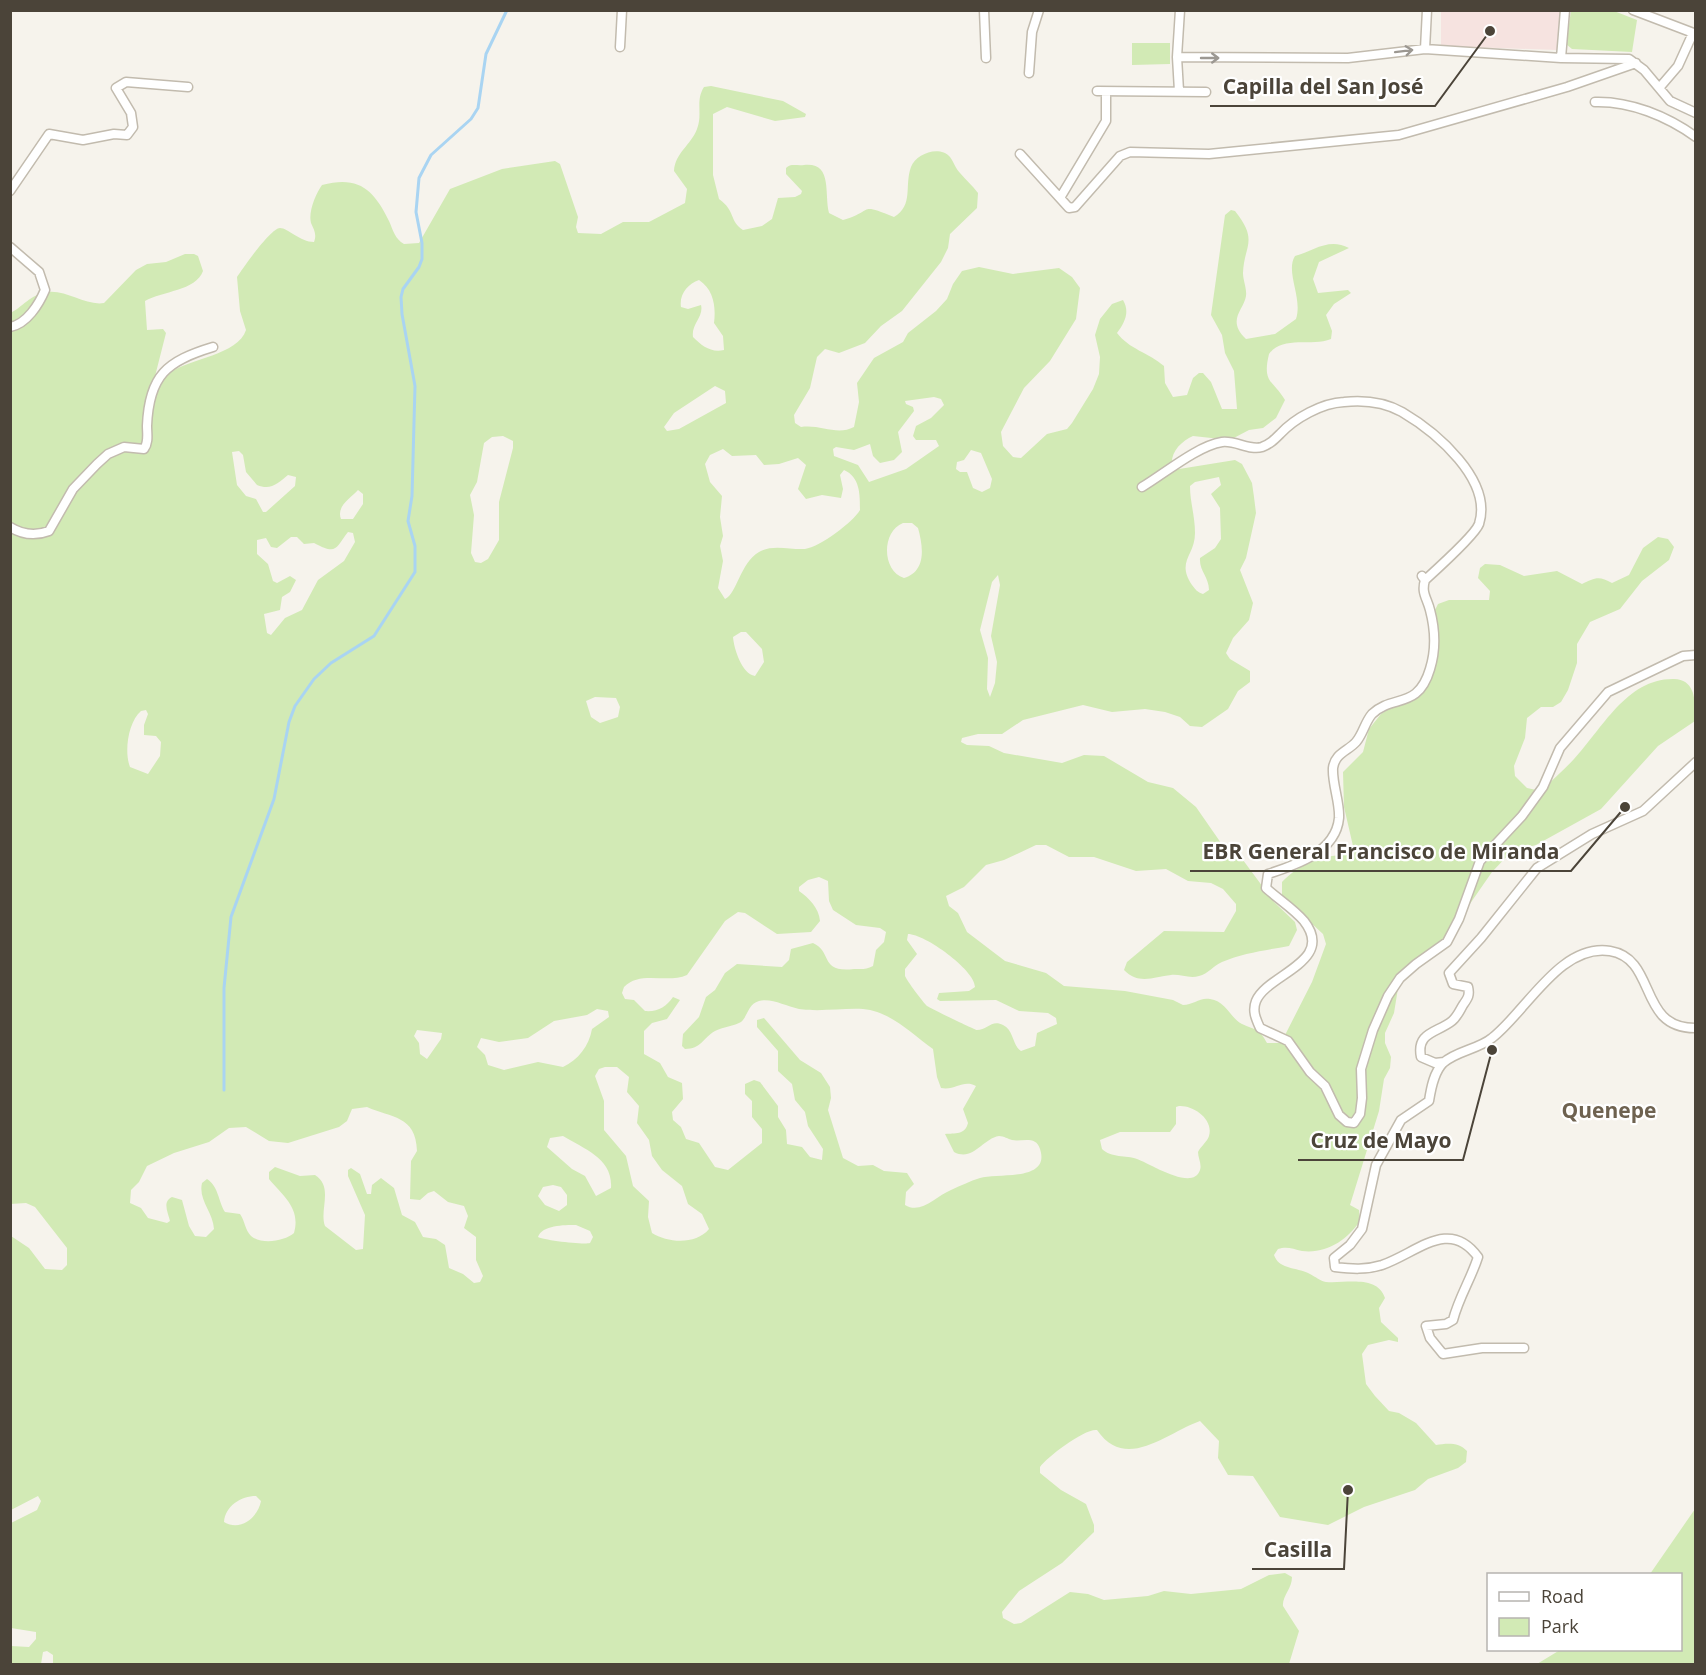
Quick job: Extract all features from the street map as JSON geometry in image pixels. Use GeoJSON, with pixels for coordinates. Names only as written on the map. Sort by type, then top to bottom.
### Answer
{"type":"FeatureCollection","features":[{"type":"Feature","properties":{"kind":"street"},"geometry":{"type":"LineString","coordinates":[[621,47],[622,10]]}},
{"type":"Feature","properties":{"kind":"street"},"geometry":{"type":"LineString","coordinates":[[984,10],[986,58]]}},
{"type":"Feature","properties":{"kind":"street"},"geometry":{"type":"LineString","coordinates":[[1029,73],[1032,32],[1039,10]]}},
{"type":"Feature","properties":{"kind":"street"},"geometry":{"type":"LineString","coordinates":[[1179,91],[1177,57],[1180,10]]}},
{"type":"Feature","properties":{"kind":"street"},"geometry":{"type":"LineString","coordinates":[[1425,49],[1427,10]]}},
{"type":"Feature","properties":{"kind":"street"},"geometry":{"type":"LineString","coordinates":[[1561,58],[1565,10]]}},
{"type":"Feature","properties":{"kind":"street"},"geometry":{"type":"LineString","coordinates":[[1633,10],[1694,33],[1678,66],[1660,87]]}},
{"type":"Feature","properties":{"kind":"street"},"geometry":{"type":"LineString","coordinates":[[1177,57],[1348,58],[1425,49],[1561,58],[1629,59],[1660,87],[1670,101],[1695,113]]}},
{"type":"Feature","properties":{"kind":"street"},"geometry":{"type":"LineString","coordinates":[[1020,154],[1070,208],[1075,207],[1120,156],[1130,152],[1209,154],[1399,135],[1567,87],[1636,63]]}},
{"type":"Feature","properties":{"kind":"street"},"geometry":{"type":"LineString","coordinates":[[10,191],[49,134],[82,140],[114,134],[127,135],[133,127],[131,113],[116,88],[126,82],[188,87]]}},
{"type":"Feature","properties":{"kind":"street"},"geometry":{"type":"LineString","coordinates":[[1060,198],[1106,121],[1101,92],[1206,92]]}},
{"type":"Feature","properties":{"kind":"street"},"geometry":{"type":"LineString","coordinates":[[1595,102],[1628,104],[1685,129],[1695,137]]}},
{"type":"Feature","properties":{"kind":"street"},"geometry":{"type":"LineString","coordinates":[[10,247],[39,272],[45,290],[40,301],[26,318],[18,326],[10,327]]}},
{"type":"Feature","properties":{"kind":"street"},"geometry":{"type":"LineString","coordinates":[[10,528],[19,533],[38,535],[50,531],[73,489],[108,454],[124,447],[144,448],[147,445],[147,423],[156,380],[169,365],[184,356],[213,347]]}},
{"type":"Feature","properties":{"kind":"street"},"geometry":{"type":"LineString","coordinates":[[1142,487],[1198,452],[1221,442],[1260,448],[1274,441],[1280,434],[1316,410],[1341,402],[1372,402],[1400,411],[1444,442],[1476,484],[1482,507],[1478,527],[1424,578],[1422,590],[1430,610],[1435,645],[1430,669],[1420,690],[1406,700],[1372,714],[1357,741],[1337,756],[1333,767],[1339,818],[1333,839],[1316,853],[1268,874],[1265,881],[1266,888],[1304,922],[1311,935],[1311,945],[1307,958],[1262,993],[1256,1001],[1254,1012],[1260,1028],[1288,1041],[1310,1072],[1325,1086],[1339,1115],[1347,1122],[1354,1123],[1360,1114],[1361,1069],[1373,1030],[1388,996],[1400,978],[1447,942],[1459,919],[1480,861],[1522,816],[1544,787],[1560,748],[1608,692],[1683,656],[1695,655]]}},
{"type":"Feature","properties":{"kind":"street"},"geometry":{"type":"LineString","coordinates":[[1695,762],[1643,811],[1592,834],[1537,868],[1481,938],[1449,973],[1453,984],[1467,987],[1468,997],[1453,1021],[1431,1032],[1421,1041],[1419,1049],[1421,1058],[1436,1063],[1444,1062],[1492,1039],[1562,964],[1582,955],[1596,952],[1611,951],[1636,965],[1654,1006],[1662,1016],[1680,1027],[1695,1028]]}},
{"type":"Feature","properties":{"kind":"street"},"geometry":{"type":"LineString","coordinates":[[1444,1062],[1431,1086],[1429,1101],[1401,1120],[1376,1165],[1362,1229],[1350,1245],[1334,1258],[1335,1267],[1361,1270],[1383,1264],[1440,1239],[1451,1237],[1462,1240],[1478,1257],[1473,1273],[1465,1284],[1453,1320],[1446,1324],[1426,1326],[1430,1338],[1443,1354],[1482,1348],[1524,1348]]}},
{"type":"Feature","properties":{"kind":"shaded area"},"geometry":{"type":"Polygon","coordinates":[[[1441,11],[1560,11],[1557,50],[1441,46],[1441,11]]]}},
{"type":"Feature","properties":{"kind":"green space"},"geometry":{"type":"Polygon","coordinates":[[[1571,11],[1614,11],[1637,20],[1632,52],[1572,49],[1566,44],[1571,11]]]}},
{"type":"Feature","properties":{"kind":"green space"},"geometry":{"type":"Polygon","coordinates":[[[1132,43],[1170,43],[1170,64],[1132,65],[1132,43]]]}},
{"type":"Feature","properties":{"kind":"green space"},"geometry":{"type":"Polygon","coordinates":[[[711,86],[783,101],[806,114],[805,117],[775,121],[727,107],[713,114],[713,175],[719,199],[743,230],[762,226],[772,219],[778,198],[795,197],[801,194],[802,191],[786,174],[786,168],[792,165],[813,165],[819,168],[826,180],[829,213],[843,220],[870,209],[894,217],[904,207],[909,174],[914,162],[934,151],[945,153],[950,157],[958,171],[978,193],[977,208],[950,234],[948,248],[941,262],[902,311],[881,326],[865,343],[839,353],[825,349],[817,357],[810,388],[794,415],[795,423],[801,427],[841,430],[854,427],[859,402],[857,383],[874,358],[903,342],[908,333],[936,311],[947,299],[962,271],[979,267],[1013,274],[1059,268],[1072,277],[1080,288],[1076,319],[1050,361],[1024,388],[1001,432],[1003,446],[1013,457],[1021,458],[1047,434],[1067,429],[1072,423],[1093,389],[1099,374],[1100,357],[1095,335],[1100,319],[1112,304],[1123,300],[1126,317],[1117,333],[1127,343],[1164,366],[1165,383],[1173,397],[1187,395],[1193,378],[1203,373],[1211,382],[1222,409],[1237,409],[1234,371],[1225,353],[1222,335],[1211,315],[1225,215],[1231,210],[1235,211],[1247,229],[1248,243],[1243,273],[1246,296],[1237,321],[1240,332],[1246,339],[1275,334],[1296,319],[1298,311],[1292,270],[1295,256],[1328,244],[1349,248],[1319,262],[1313,279],[1318,293],[1348,290],[1351,293],[1334,304],[1326,315],[1332,331],[1331,339],[1289,343],[1275,348],[1269,354],[1268,376],[1285,400],[1276,418],[1263,428],[1249,430],[1230,440],[1193,436],[1176,449],[1172,459],[1173,470],[1235,460],[1242,464],[1252,483],[1256,513],[1246,558],[1240,570],[1253,603],[1249,620],[1233,638],[1226,653],[1230,659],[1250,671],[1250,682],[1238,691],[1228,709],[1202,727],[1190,726],[1180,717],[1165,712],[1145,709],[1112,712],[1083,705],[1023,720],[1002,734],[978,734],[962,738],[961,742],[967,745],[989,746],[1004,753],[1062,763],[1084,755],[1104,756],[1148,782],[1173,788],[1196,807],[1221,843],[1240,856],[1274,902],[1295,922],[1297,930],[1289,946],[1230,959],[1199,976],[1171,975],[1141,979],[1129,975],[1124,970],[1127,962],[1164,931],[1224,932],[1236,911],[1236,904],[1223,889],[1211,883],[1188,881],[1166,869],[1136,871],[1094,857],[1069,857],[1046,845],[1036,845],[1004,860],[986,865],[964,887],[946,896],[949,906],[958,913],[967,932],[1005,961],[1046,973],[1064,986],[1125,991],[1173,1000],[1183,1005],[1203,999],[1215,1000],[1242,1024],[1259,1032],[1267,1043],[1281,1043],[1312,982],[1326,944],[1323,934],[1282,896],[1282,882],[1303,866],[1328,857],[1345,855],[1353,846],[1344,807],[1343,772],[1363,752],[1369,729],[1381,714],[1422,688],[1436,655],[1438,638],[1435,610],[1438,604],[1449,600],[1489,600],[1490,591],[1478,578],[1480,568],[1485,564],[1500,565],[1524,576],[1557,571],[1582,584],[1597,578],[1612,583],[1629,575],[1643,548],[1658,537],[1668,539],[1674,547],[1669,560],[1642,581],[1620,609],[1590,622],[1577,644],[1577,663],[1568,690],[1561,702],[1553,707],[1541,707],[1527,718],[1525,738],[1514,766],[1515,776],[1527,788],[1541,791],[1574,759],[1617,707],[1642,687],[1657,681],[1674,679],[1687,683],[1693,694],[1695,721],[1658,746],[1601,809],[1536,845],[1511,852],[1492,872],[1440,947],[1399,982],[1394,1013],[1385,1033],[1385,1043],[1391,1057],[1390,1068],[1384,1079],[1379,1111],[1350,1205],[1359,1210],[1360,1221],[1343,1240],[1328,1248],[1302,1251],[1281,1248],[1274,1255],[1276,1260],[1284,1266],[1324,1281],[1368,1283],[1381,1291],[1385,1298],[1379,1308],[1381,1322],[1398,1338],[1398,1342],[1389,1340],[1368,1345],[1362,1354],[1366,1384],[1389,1411],[1399,1413],[1416,1423],[1436,1445],[1453,1444],[1464,1448],[1467,1451],[1466,1462],[1458,1468],[1428,1479],[1415,1490],[1364,1507],[1328,1525],[1280,1517],[1253,1476],[1228,1475],[1218,1458],[1219,1441],[1200,1421],[1147,1446],[1133,1449],[1121,1448],[1108,1442],[1097,1430],[1091,1431],[1067,1444],[1040,1467],[1040,1473],[1061,1490],[1086,1504],[1094,1525],[1094,1532],[1062,1563],[1019,1591],[1002,1612],[1003,1618],[1014,1624],[1021,1623],[1070,1592],[1088,1594],[1104,1600],[1148,1596],[1164,1591],[1191,1594],[1241,1589],[1269,1575],[1285,1573],[1292,1577],[1283,1606],[1299,1631],[1289,1664],[53,1664],[53,1655],[47,1651],[43,1652],[41,1664],[11,1664],[11,1646],[29,1647],[36,1639],[36,1632],[11,1628],[11,1523],[37,1510],[41,1501],[38,1496],[11,1510],[11,1236],[29,1248],[45,1269],[62,1270],[67,1265],[67,1248],[35,1207],[26,1203],[10,1204],[10,313],[36,295],[48,292],[104,303],[136,270],[147,264],[166,262],[185,254],[198,256],[203,271],[199,278],[186,287],[145,301],[147,330],[163,329],[166,333],[151,392],[152,403],[164,379],[171,372],[224,351],[241,338],[246,330],[240,311],[237,277],[270,234],[280,228],[304,240],[314,242],[315,234],[311,214],[315,198],[322,185],[346,182],[364,188],[371,193],[383,210],[398,240],[404,244],[419,243],[450,189],[502,169],[555,161],[560,164],[578,217],[576,227],[578,233],[601,234],[623,222],[649,222],[685,203],[687,189],[674,171],[677,159],[697,129],[700,97],[704,87],[711,86]],[[699,280],[688,287],[681,298],[681,307],[688,309],[701,305],[693,337],[707,348],[724,350],[723,336],[714,323],[715,311],[711,294],[699,280]],[[715,386],[674,413],[664,427],[667,431],[679,429],[726,403],[725,391],[715,386]],[[934,397],[905,401],[913,407],[914,411],[898,432],[902,452],[894,460],[880,463],[873,456],[870,444],[854,450],[836,447],[833,449],[834,456],[858,465],[869,482],[906,469],[939,446],[936,440],[916,440],[913,436],[916,426],[931,418],[944,405],[941,399],[934,397]],[[503,436],[492,437],[484,443],[477,482],[470,495],[474,515],[471,553],[475,562],[481,563],[488,559],[499,540],[499,502],[513,441],[503,436]],[[723,449],[710,455],[705,464],[710,482],[722,496],[720,517],[723,536],[720,546],[723,561],[718,588],[725,599],[733,591],[747,563],[759,552],[770,548],[805,549],[819,544],[851,521],[860,510],[856,482],[844,470],[840,475],[843,489],[841,498],[822,495],[806,499],[798,489],[806,465],[798,458],[779,464],[764,465],[756,455],[732,456],[723,449]],[[971,450],[964,460],[957,462],[956,469],[960,472],[967,472],[973,488],[982,492],[990,488],[992,479],[981,453],[971,450]],[[239,451],[232,452],[237,485],[246,496],[256,499],[263,512],[266,512],[295,486],[296,477],[288,475],[270,487],[262,487],[257,485],[246,472],[243,455],[239,451]],[[1219,477],[1195,482],[1190,486],[1195,533],[1186,570],[1192,585],[1203,594],[1209,590],[1200,558],[1215,548],[1221,539],[1220,508],[1211,494],[1221,485],[1219,477]],[[358,490],[345,503],[340,514],[341,519],[353,519],[363,504],[363,494],[358,490]],[[903,523],[891,534],[888,543],[888,560],[891,568],[897,574],[904,578],[917,570],[922,557],[918,528],[912,523],[903,523]],[[348,532],[338,546],[327,549],[314,543],[304,544],[297,537],[291,537],[277,548],[271,547],[266,538],[257,540],[257,554],[268,564],[273,581],[277,583],[290,576],[296,580],[290,592],[282,597],[280,610],[264,614],[267,633],[271,635],[285,618],[302,610],[318,580],[344,561],[355,542],[353,533],[348,532]],[[998,575],[992,582],[980,630],[988,658],[987,689],[990,697],[995,683],[997,662],[991,636],[1000,585],[998,575]],[[746,632],[733,637],[737,654],[746,671],[755,676],[764,662],[762,649],[746,632]],[[595,697],[586,701],[591,717],[600,723],[618,717],[620,707],[616,698],[595,697]],[[146,710],[141,711],[133,722],[128,738],[127,753],[130,767],[148,774],[160,756],[161,742],[156,736],[144,735],[144,725],[148,714],[146,710]],[[819,877],[808,880],[799,887],[799,891],[813,904],[819,916],[820,921],[811,932],[777,934],[745,913],[738,912],[725,921],[687,975],[638,979],[624,987],[622,993],[625,999],[634,1000],[645,1011],[661,1008],[673,997],[680,1000],[667,1019],[652,1023],[644,1031],[644,1054],[660,1063],[668,1077],[682,1083],[683,1099],[672,1112],[673,1120],[681,1127],[686,1139],[699,1143],[715,1167],[728,1170],[762,1143],[762,1129],[752,1117],[752,1101],[745,1094],[745,1084],[754,1080],[760,1082],[778,1106],[778,1117],[786,1130],[787,1144],[802,1147],[810,1157],[822,1160],[823,1149],[808,1126],[805,1112],[795,1100],[792,1084],[778,1071],[778,1051],[757,1027],[757,1020],[764,1018],[800,1060],[821,1073],[830,1087],[831,1098],[828,1110],[843,1158],[858,1166],[873,1165],[884,1171],[907,1173],[914,1184],[906,1192],[905,1205],[917,1208],[976,1179],[1020,1174],[1038,1167],[1041,1160],[1040,1149],[1032,1141],[1012,1140],[999,1136],[967,1154],[954,1152],[945,1134],[959,1133],[967,1127],[968,1123],[963,1109],[976,1086],[963,1084],[941,1088],[933,1049],[900,1024],[882,1014],[863,1009],[807,1010],[764,1000],[750,1007],[741,1022],[715,1031],[695,1047],[685,1049],[682,1046],[683,1034],[699,1017],[706,997],[715,990],[725,973],[737,964],[782,967],[789,960],[791,949],[813,943],[823,951],[831,965],[836,968],[864,969],[873,966],[876,950],[884,942],[886,932],[880,928],[856,925],[833,910],[829,901],[828,881],[819,877]],[[908,934],[907,940],[917,954],[905,969],[905,976],[927,1006],[977,1030],[999,1023],[1007,1027],[1021,1051],[1035,1046],[1037,1033],[1057,1024],[1056,1018],[1048,1013],[1019,1011],[996,1000],[940,1001],[937,999],[939,993],[969,991],[975,987],[973,980],[958,963],[937,946],[908,934]],[[597,1009],[587,1015],[554,1021],[528,1038],[499,1042],[481,1038],[477,1047],[485,1055],[488,1065],[504,1070],[538,1062],[563,1067],[582,1052],[592,1029],[609,1017],[608,1011],[597,1009]],[[417,1030],[414,1036],[419,1043],[420,1054],[427,1059],[441,1039],[442,1033],[417,1030]],[[617,1067],[599,1069],[595,1076],[604,1101],[604,1130],[626,1156],[633,1186],[649,1201],[648,1217],[652,1233],[666,1239],[682,1241],[697,1238],[709,1229],[702,1214],[688,1204],[682,1186],[662,1170],[652,1156],[649,1140],[637,1123],[639,1106],[627,1092],[629,1077],[617,1067]],[[1179,1106],[1176,1107],[1176,1124],[1170,1132],[1120,1132],[1100,1140],[1102,1149],[1114,1155],[1137,1159],[1170,1174],[1189,1178],[1196,1176],[1200,1170],[1198,1152],[1208,1138],[1210,1130],[1201,1114],[1185,1106],[1179,1106]],[[367,1107],[352,1109],[347,1121],[339,1127],[288,1143],[269,1141],[246,1127],[229,1128],[209,1142],[174,1153],[147,1166],[139,1182],[131,1190],[130,1203],[141,1208],[148,1218],[167,1223],[170,1221],[167,1202],[172,1197],[182,1200],[189,1226],[195,1236],[206,1237],[214,1229],[201,1189],[202,1183],[207,1179],[216,1190],[225,1212],[240,1214],[251,1236],[267,1241],[279,1240],[294,1233],[296,1224],[293,1209],[269,1179],[269,1172],[275,1167],[300,1176],[315,1175],[321,1180],[325,1192],[325,1226],[356,1250],[363,1249],[365,1215],[348,1176],[348,1170],[351,1168],[360,1174],[367,1194],[371,1194],[372,1185],[381,1178],[394,1188],[402,1215],[415,1222],[423,1237],[436,1239],[445,1245],[449,1268],[463,1274],[474,1283],[480,1282],[483,1276],[476,1260],[476,1237],[464,1228],[468,1216],[464,1206],[448,1202],[434,1191],[420,1200],[410,1199],[411,1161],[417,1151],[416,1139],[407,1124],[393,1116],[367,1107]],[[563,1136],[550,1138],[547,1147],[572,1169],[585,1176],[596,1196],[611,1188],[607,1169],[596,1156],[563,1136]],[[553,1185],[543,1187],[538,1196],[545,1205],[559,1211],[567,1205],[567,1195],[561,1187],[553,1185]],[[576,1225],[554,1226],[544,1230],[538,1237],[572,1243],[590,1243],[593,1237],[590,1231],[576,1225]],[[256,1496],[235,1503],[225,1516],[224,1522],[230,1525],[248,1521],[256,1512],[261,1501],[256,1496]]]}},
{"type":"Feature","properties":{"kind":"green space"},"geometry":{"type":"Polygon","coordinates":[[[1695,1509],[1695,1664],[1537,1664],[1558,1651],[1682,1651],[1682,1573],[1651,1573],[1695,1509]]]}},
{"type":"Feature","properties":{"kind":"waterway"},"geometry":{"type":"LineString","coordinates":[[224,1090],[224,988],[231,917],[274,799],[289,722],[295,706],[314,679],[331,663],[374,636],[415,572],[415,546],[408,521],[412,496],[415,386],[401,297],[403,289],[422,259],[422,243],[416,212],[419,178],[431,155],[471,119],[478,108],[486,54],[507,10]]}},
{"type":"Feature","properties":{"kind":"place","name":"Capilla del San José"},"geometry":{"type":"Point","coordinates":[1490,31]}},
{"type":"Feature","properties":{"kind":"place","name":"EBR General Francisco de Miranda"},"geometry":{"type":"Point","coordinates":[1625,807]}},
{"type":"Feature","properties":{"kind":"place","name":"Cruz de Mayo"},"geometry":{"type":"Point","coordinates":[1492,1050]}},
{"type":"Feature","properties":{"kind":"place","name":"Casilla"},"geometry":{"type":"Point","coordinates":[1348,1490]}},
{"type":"Feature","properties":{"kind":"district","name":"Quenepe"},"geometry":{"type":"Point","coordinates":[1609,1110]}}]}
